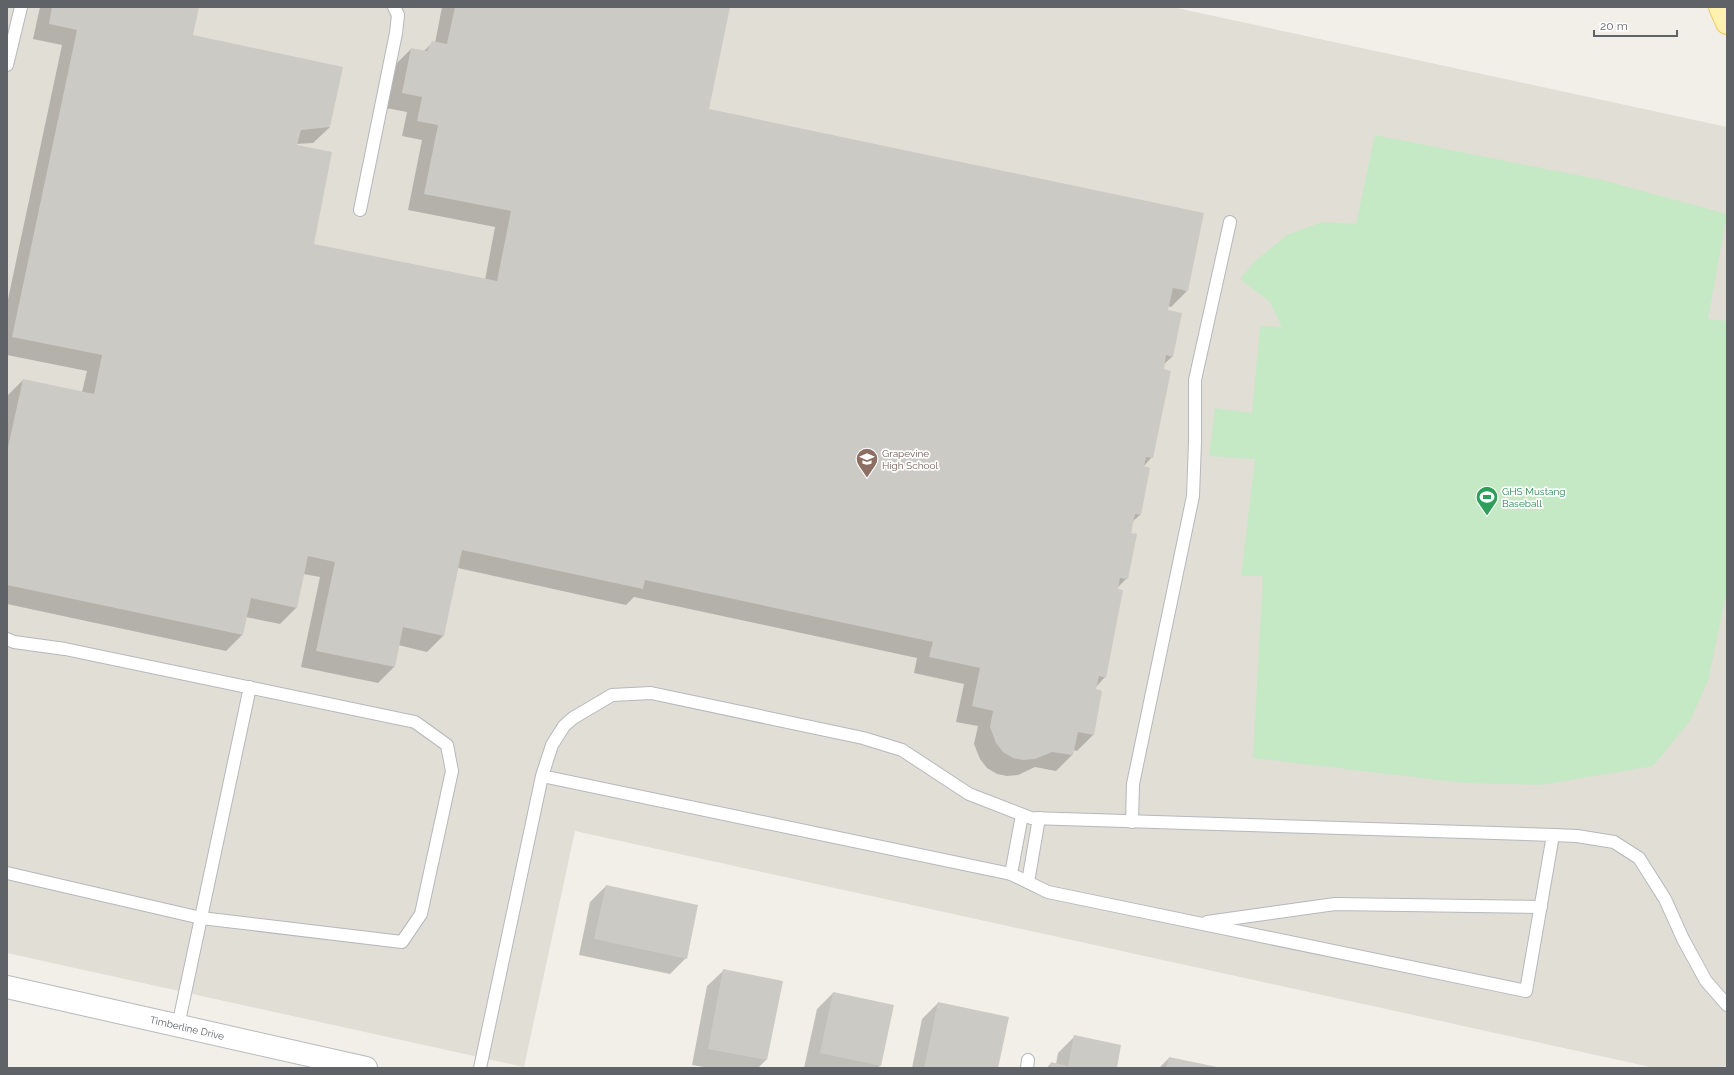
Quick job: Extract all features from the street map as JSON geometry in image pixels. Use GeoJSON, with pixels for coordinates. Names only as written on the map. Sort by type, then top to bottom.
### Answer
{"type":"FeatureCollection","features":[{"type":"Feature","properties":{"kind":"main road"},"geometry":{"type":"LineString","coordinates":[[1720,7],[1727,23]]}},
{"type":"Feature","properties":{"kind":"street","name":"Timberline Drive"},"geometry":{"type":"LineString","coordinates":[[7,987],[366,1068]]}},
{"type":"Feature","properties":{"kind":"lane"},"geometry":{"type":"LineString","coordinates":[[7,65],[21,7]]}},
{"type":"Feature","properties":{"kind":"lane"},"geometry":{"type":"LineString","coordinates":[[360,210],[396,33],[398,15],[394,7]]}},
{"type":"Feature","properties":{"kind":"lane"},"geometry":{"type":"LineString","coordinates":[[1132,822],[1133,784],[1194,496],[1194,380],[1230,222]]}},
{"type":"Feature","properties":{"kind":"lane"},"geometry":{"type":"LineString","coordinates":[[7,639],[14,642],[65,648],[415,722],[447,745],[452,771],[421,914],[402,942],[201,918],[7,873]]}},
{"type":"Feature","properties":{"kind":"lane"},"geometry":{"type":"LineString","coordinates":[[178,1026],[250,687]]}},
{"type":"Feature","properties":{"kind":"lane"},"geometry":{"type":"LineString","coordinates":[[480,1068],[542,776],[546,760],[555,740],[564,726],[573,718],[612,695],[651,693],[863,738],[902,750],[969,794],[1031,818],[1553,835],[1577,836],[1614,842],[1639,858],[1665,899],[1683,939],[1706,981],[1727,1005]]}},
{"type":"Feature","properties":{"kind":"lane"},"geometry":{"type":"LineString","coordinates":[[542,776],[1011,874],[1048,892],[1526,991],[1553,835]]}},
{"type":"Feature","properties":{"kind":"lane"},"geometry":{"type":"LineString","coordinates":[[1011,874],[1022,814]]}},
{"type":"Feature","properties":{"kind":"lane"},"geometry":{"type":"LineString","coordinates":[[1028,882],[1040,818]]}},
{"type":"Feature","properties":{"kind":"lane"},"geometry":{"type":"LineString","coordinates":[[1198,923],[1335,904],[1541,906]]}},
{"type":"Feature","properties":{"kind":"shaded area","name":"Grapevine High School"},"geometry":{"type":"Polygon","coordinates":[[[7,7],[1172,7],[1727,127],[1727,1068],[1655,1068],[575,831],[524,1067],[7,953],[7,7]]]}},
{"type":"Feature","properties":{"kind":"green space","name":"GHS Mustang Baseball"},"geometry":{"type":"Polygon","coordinates":[[[1375,135],[1602,180],[1727,214],[1708,319],[1727,321],[1727,591],[1708,681],[1690,721],[1653,766],[1541,785],[1464,783],[1253,758],[1263,576],[1241,576],[1255,459],[1209,456],[1215,408],[1252,413],[1260,326],[1282,327],[1270,302],[1240,279],[1254,262],[1287,235],[1322,222],[1356,224],[1375,135]]]}},
{"type":"Feature","properties":{"kind":"building","name":"Grapevine High School"},"geometry":{"type":"Polygon","coordinates":[[[52,7],[199,7],[193,35],[343,67],[330,127],[301,130],[297,145],[332,152],[314,244],[497,281],[511,211],[424,194],[438,125],[417,121],[422,97],[402,93],[411,48],[427,51],[432,41],[447,44],[455,7],[730,7],[709,109],[1204,213],[1188,291],[1173,288],[1168,310],[1182,313],[1173,357],[1166,355],[1164,369],[1171,371],[1153,458],[1146,457],[1144,466],[1150,468],[1141,515],[1135,514],[1131,533],[1137,534],[1128,579],[1120,578],[1118,589],[1123,590],[1106,678],[1099,676],[1096,689],[1102,691],[1094,735],[1078,732],[1073,755],[1052,752],[1035,759],[1023,760],[1013,758],[1003,752],[996,743],[990,727],[993,711],[972,706],[980,668],[929,657],[933,642],[645,580],[643,589],[462,550],[444,636],[403,627],[395,667],[316,651],[335,562],[308,556],[297,608],[251,598],[243,635],[7,585],[7,452],[23,379],[94,394],[102,355],[12,337],[77,30],[49,24],[52,7]]]}},
{"type":"Feature","properties":{"kind":"building"},"geometry":{"type":"Polygon","coordinates":[[[606,885],[698,905],[687,959],[594,939],[606,885]]]}},
{"type":"Feature","properties":{"kind":"building"},"geometry":{"type":"Polygon","coordinates":[[[723,969],[783,981],[767,1060],[708,1049],[723,969]]]}},
{"type":"Feature","properties":{"kind":"building"},"geometry":{"type":"Polygon","coordinates":[[[833,992],[894,1005],[881,1066],[820,1053],[833,992]]]}},
{"type":"Feature","properties":{"kind":"building"},"geometry":{"type":"Polygon","coordinates":[[[938,1002],[1009,1017],[998,1068],[924,1068],[938,1002]]]}},
{"type":"Feature","properties":{"kind":"building"},"geometry":{"type":"Polygon","coordinates":[[[1074,1035],[1121,1045],[1117,1068],[1050,1068],[1051,1062],[1068,1066],[1074,1035]]]}},
{"type":"Feature","properties":{"kind":"building"},"geometry":{"type":"Polygon","coordinates":[[[1169,1057],[1217,1067],[1166,1068],[1169,1057]]]}},
{"type":"Feature","properties":{"kind":"place","name":"Grapevine High School"},"geometry":{"type":"Point","coordinates":[867,478]}},
{"type":"Feature","properties":{"kind":"place","name":"GHS Mustang Baseball"},"geometry":{"type":"Point","coordinates":[1487,516]}}]}
